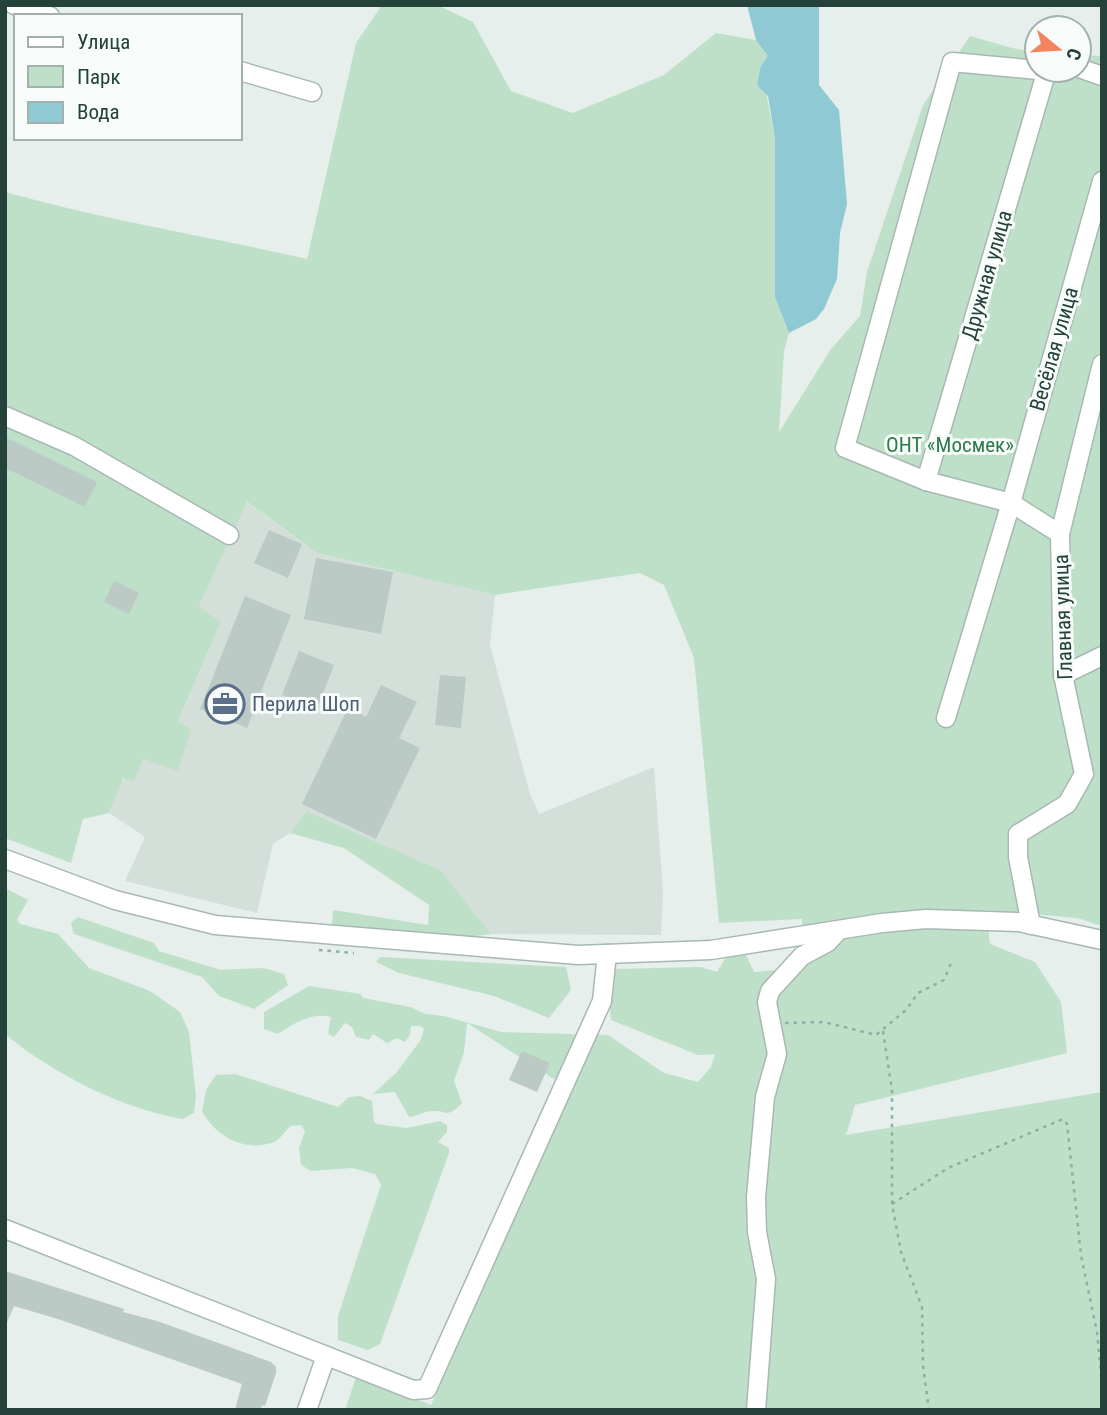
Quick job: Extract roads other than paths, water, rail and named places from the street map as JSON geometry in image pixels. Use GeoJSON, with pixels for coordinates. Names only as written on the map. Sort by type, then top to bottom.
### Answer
{"type":"FeatureCollection","features":[{"type":"Feature","properties":{"kind":"street"},"geometry":{"type":"LineString","coordinates":[[14,5],[43,14]]}},
{"type":"Feature","properties":{"kind":"street"},"geometry":{"type":"LineString","coordinates":[[1023,69],[952,62],[845,448],[926,481],[1011,503],[1060,534]]}},
{"type":"Feature","properties":{"kind":"street"},"geometry":{"type":"LineString","coordinates":[[242,72],[312,92]]}},
{"type":"Feature","properties":{"kind":"street","name":"Дружная улица"},"geometry":{"type":"LineString","coordinates":[[926,481],[1043,84]]}},
{"type":"Feature","properties":{"kind":"street","name":"Весёлая улица"},"geometry":{"type":"LineString","coordinates":[[946,718],[1011,503],[1102,181]]}},
{"type":"Feature","properties":{"kind":"street","name":"Главная улица"},"geometry":{"type":"LineString","coordinates":[[1031,925],[1018,857],[1018,834],[1067,804],[1084,774],[1063,674],[1060,534],[1102,364]]}},
{"type":"Feature","properties":{"kind":"street"},"geometry":{"type":"LineString","coordinates":[[5,416],[74,446],[229,535]]}},
{"type":"Feature","properties":{"kind":"street"},"geometry":{"type":"LineString","coordinates":[[1063,674],[1102,656]]}},
{"type":"Feature","properties":{"kind":"street"},"geometry":{"type":"LineString","coordinates":[[5,859],[115,900],[215,925],[578,955],[711,950],[926,919],[1031,925],[1102,940]]}},
{"type":"Feature","properties":{"kind":"street"},"geometry":{"type":"LineString","coordinates":[[755,1410],[766,1279],[757,1232],[756,1197],[765,1097],[777,1054],[767,1002],[770,991],[802,956],[828,942],[839,930]]}},
{"type":"Feature","properties":{"kind":"street"},"geometry":{"type":"LineString","coordinates":[[5,1229],[413,1390],[427,1390],[602,1001],[607,954]]}},
{"type":"Feature","properties":{"kind":"street"},"geometry":{"type":"LineString","coordinates":[[307,1410],[326,1356]]}},
{"type":"Feature","properties":{"kind":"water"},"geometry":{"type":"Polygon","coordinates":[[[747,5],[819,5],[819,85],[839,110],[847,204],[840,233],[837,279],[824,309],[816,319],[789,333],[775,297],[775,139],[768,96],[757,85],[761,66],[768,56],[756,40],[747,5]]]}},
{"type":"Feature","properties":{"kind":"place","name":"Перила Шоп"},"geometry":{"type":"Point","coordinates":[225,704]}},
{"type":"Feature","properties":{"kind":"park label","name":"ОНТ «Мосмек»"},"geometry":{"type":"Point","coordinates":[950,445]}}]}
